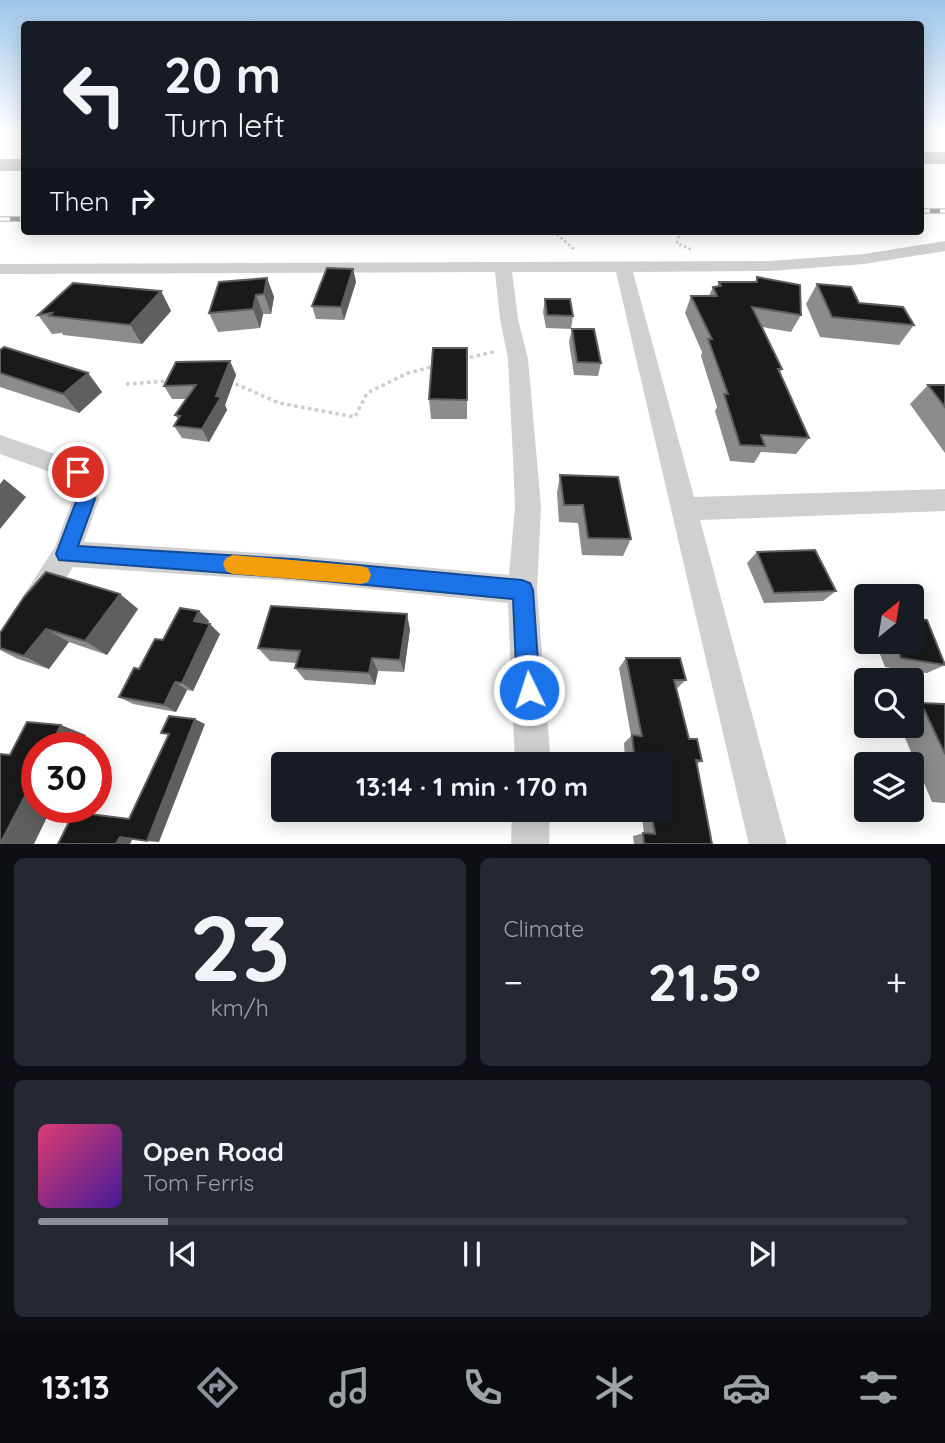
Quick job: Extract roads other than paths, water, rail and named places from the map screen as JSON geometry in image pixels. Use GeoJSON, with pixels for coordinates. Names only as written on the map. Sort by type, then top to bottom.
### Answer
{"type":"FeatureCollection","features":[{"type":"Feature","properties":{"kind":"street"},"geometry":{"type":"LineString","coordinates":[[0,269],[770,266],[864,259],[945,246]]}},
{"type":"Feature","properties":{"kind":"street"},"geometry":{"type":"LineString","coordinates":[[623,265],[768,844]]}},
{"type":"Feature","properties":{"kind":"street"},"geometry":{"type":"LineString","coordinates":[[503,266],[515,346],[528,507],[522,590],[532,752]]}},
{"type":"Feature","properties":{"kind":"street"},"geometry":{"type":"LineString","coordinates":[[0,444],[78,472],[86,499],[66,554],[22,621]]}},
{"type":"Feature","properties":{"kind":"street"},"geometry":{"type":"LineString","coordinates":[[683,509],[945,500]]}},
{"type":"Feature","properties":{"kind":"street"},"geometry":{"type":"LineString","coordinates":[[66,554],[293,568],[522,590]]}},
{"type":"Feature","properties":{"kind":"street"},"geometry":{"type":"LineString","coordinates":[[530,844],[531,822]]}},
{"type":"Feature","properties":{"kind":"railway"},"geometry":{"type":"LineString","coordinates":[[924,211],[945,211]]}},
{"type":"Feature","properties":{"kind":"railway"},"geometry":{"type":"LineString","coordinates":[[0,219],[21,219]]}}]}
